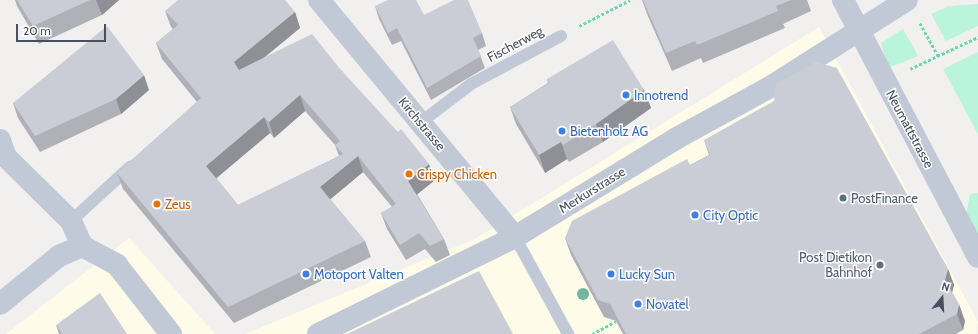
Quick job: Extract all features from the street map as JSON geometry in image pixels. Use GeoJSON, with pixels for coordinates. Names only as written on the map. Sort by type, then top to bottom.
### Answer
{"type":"FeatureCollection","features":[{"type":"Feature","properties":{"kind":"street","name":"Kirchstrasse"},"geometry":{"type":"LineString","coordinates":[[319,0],[515,237]]}},
{"type":"Feature","properties":{"kind":"street","name":"Neumattstrasse"},"geometry":{"type":"LineString","coordinates":[[843,0],[857,31],[978,257]]}},
{"type":"Feature","properties":{"kind":"street","name":"Merkurstrasse"},"geometry":{"type":"LineString","coordinates":[[318,334],[515,237],[677,138],[770,87],[907,0]]}},
{"type":"Feature","properties":{"kind":"street"},"geometry":{"type":"LineString","coordinates":[[0,140],[6,157],[71,220],[82,246],[117,264],[171,334]]}},
{"type":"Feature","properties":{"kind":"street"},"geometry":{"type":"LineString","coordinates":[[0,304],[59,256],[82,246]]}},
{"type":"Feature","properties":{"kind":"lane","name":"Fischerweg"},"geometry":{"type":"LineString","coordinates":[[420,123],[471,84],[561,36]]}},
{"type":"Feature","properties":{"kind":"lane"},"geometry":{"type":"LineString","coordinates":[[71,220],[139,159]]}},
{"type":"Feature","properties":{"kind":"lane","name":"Kirchstrasse"},"geometry":{"type":"LineString","coordinates":[[515,237],[568,334]]}},
{"type":"Feature","properties":{"kind":"path","name":"Fischerweg"},"geometry":{"type":"LineString","coordinates":[[561,36],[630,0]]}},
{"type":"Feature","properties":{"kind":"path"},"geometry":{"type":"LineString","coordinates":[[919,21],[938,56]]}},
{"type":"Feature","properties":{"kind":"path"},"geometry":{"type":"LineString","coordinates":[[884,81],[978,37]]}},
{"type":"Feature","properties":{"kind":"path"},"geometry":{"type":"LineString","coordinates":[[592,334],[616,321]]}},
{"type":"Feature","properties":{"kind":"shaded area"},"geometry":{"type":"Polygon","coordinates":[[[819,27],[978,322],[976,334],[245,334],[475,239],[819,27]]]}},
{"type":"Feature","properties":{"kind":"shaded area"},"geometry":{"type":"Polygon","coordinates":[[[129,238],[215,334],[6,334],[129,238]]]}},
{"type":"Feature","properties":{"kind":"green space"},"geometry":{"type":"Polygon","coordinates":[[[978,4],[978,26],[946,41],[931,14],[949,6],[978,4]]]}},
{"type":"Feature","properties":{"kind":"green space"},"geometry":{"type":"Polygon","coordinates":[[[903,29],[918,56],[888,68],[881,43],[903,29]]]}},
{"type":"Feature","properties":{"kind":"green space"},"geometry":{"type":"Polygon","coordinates":[[[978,52],[978,134],[943,69],[978,52]]]}},
{"type":"Feature","properties":{"kind":"green space"},"geometry":{"type":"Polygon","coordinates":[[[978,193],[978,237],[966,215],[970,194],[978,193]]]}},
{"type":"Feature","properties":{"kind":"building"},"geometry":{"type":"Polygon","coordinates":[[[17,0],[90,0],[33,26],[17,0]]]}},
{"type":"Feature","properties":{"kind":"building"},"geometry":{"type":"Polygon","coordinates":[[[178,0],[285,0],[295,12],[234,62],[239,70],[312,34],[341,70],[398,132],[401,129],[429,164],[408,181],[444,239],[430,246],[419,233],[400,245],[381,213],[396,204],[358,156],[320,187],[365,241],[228,307],[117,173],[201,98],[156,43],[178,25],[165,11],[178,0]],[[300,95],[269,122],[264,117],[206,166],[238,205],[343,154],[335,145],[340,141],[300,95]]]}},
{"type":"Feature","properties":{"kind":"building"},"geometry":{"type":"Polygon","coordinates":[[[388,0],[416,0],[424,15],[454,0],[468,0],[482,33],[473,38],[481,56],[427,88],[397,28],[388,33],[375,6],[388,0]]]}},
{"type":"Feature","properties":{"kind":"building"},"geometry":{"type":"Polygon","coordinates":[[[643,0],[791,0],[776,6],[778,11],[697,45],[695,41],[666,53],[643,0]]]}},
{"type":"Feature","properties":{"kind":"building"},"geometry":{"type":"Polygon","coordinates":[[[107,26],[144,75],[116,99],[35,136],[13,103],[107,26]]]}},
{"type":"Feature","properties":{"kind":"building"},"geometry":{"type":"Polygon","coordinates":[[[613,40],[644,90],[563,145],[561,142],[539,155],[510,107],[549,83],[547,79],[613,40]]]}},
{"type":"Feature","properties":{"kind":"building"},"geometry":{"type":"Polygon","coordinates":[[[816,62],[837,68],[948,269],[945,280],[959,304],[957,314],[919,334],[626,334],[610,304],[598,300],[565,238],[572,221],[687,159],[690,165],[710,155],[704,140],[774,101],[776,84],[816,62]]]}},
{"type":"Feature","properties":{"kind":"building"},"geometry":{"type":"Polygon","coordinates":[[[479,271],[513,334],[347,334],[479,271]]]}},
{"type":"Feature","properties":{"kind":"building"},"geometry":{"type":"Polygon","coordinates":[[[100,293],[127,334],[62,334],[56,325],[100,293]]]}},
{"type":"Feature","properties":{"kind":"place","name":"Innotrend"},"geometry":{"type":"Point","coordinates":[626,95]}},
{"type":"Feature","properties":{"kind":"place","name":"Bietenholz AG"},"geometry":{"type":"Point","coordinates":[562,131]}},
{"type":"Feature","properties":{"kind":"place","name":"Crispy Chicken"},"geometry":{"type":"Point","coordinates":[409,174]}},
{"type":"Feature","properties":{"kind":"place","name":"PostFinance"},"geometry":{"type":"Point","coordinates":[843,198]}},
{"type":"Feature","properties":{"kind":"place","name":"Zeus"},"geometry":{"type":"Point","coordinates":[157,204]}},
{"type":"Feature","properties":{"kind":"place","name":"City Optic"},"geometry":{"type":"Point","coordinates":[695,215]}},
{"type":"Feature","properties":{"kind":"place","name":"Post Dietikon Bahnhof"},"geometry":{"type":"Point","coordinates":[880,265]}},
{"type":"Feature","properties":{"kind":"place","name":"Motoport Valten"},"geometry":{"type":"Point","coordinates":[306,274]}},
{"type":"Feature","properties":{"kind":"place","name":"Lucky Sun"},"geometry":{"type":"Point","coordinates":[611,274]}},
{"type":"Feature","properties":{"kind":"place","name":"Novatel"},"geometry":{"type":"Point","coordinates":[638,304]}}]}
